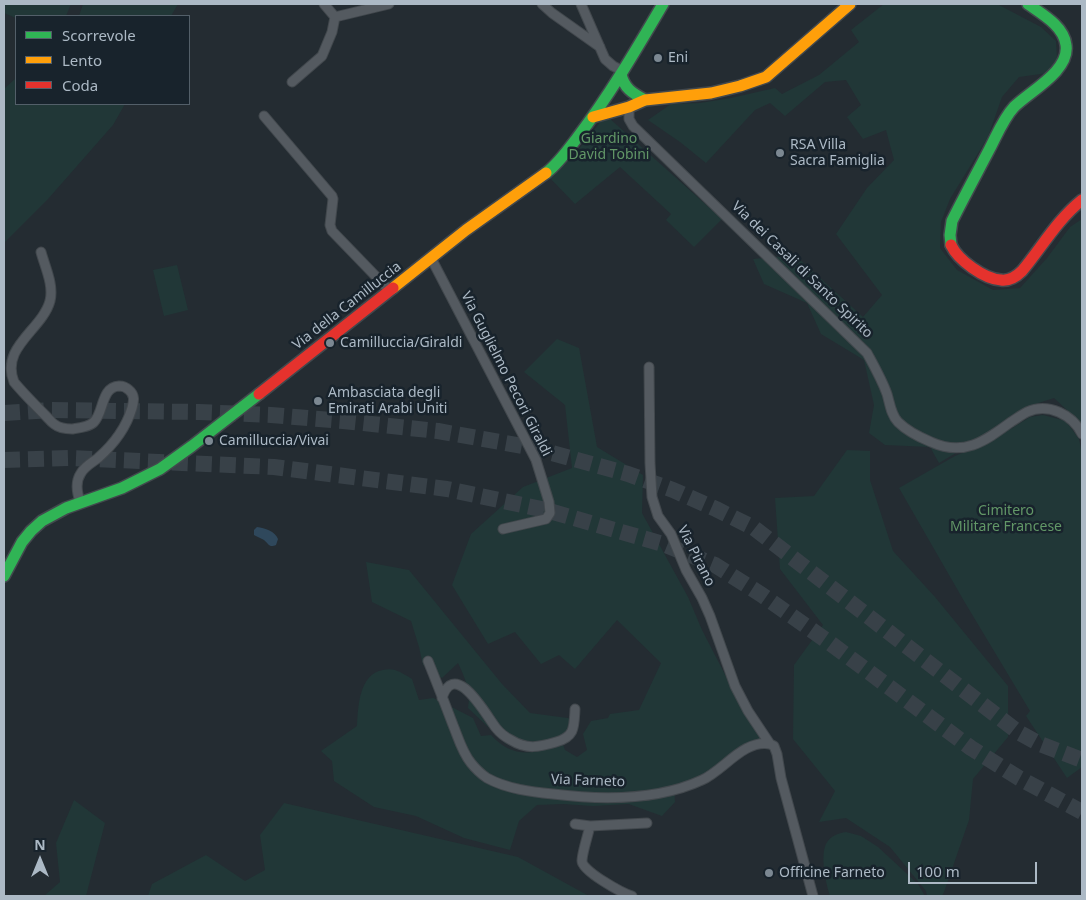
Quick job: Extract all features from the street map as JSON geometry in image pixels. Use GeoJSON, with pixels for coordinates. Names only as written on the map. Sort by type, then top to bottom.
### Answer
{"type":"FeatureCollection","features":[{"type":"Feature","properties":{"kind":"main road","name":"Via della Camilluccia"},"geometry":{"type":"LineString","coordinates":[[4,576],[22,542],[36,526],[49,516],[153,474],[192,446],[466,230],[549,171],[593,117],[664,4]]}},
{"type":"Feature","properties":{"kind":"main road"},"geometry":{"type":"LineString","coordinates":[[593,117],[629,107],[645,100],[710,93],[760,80],[777,68],[850,4]]}},
{"type":"Feature","properties":{"kind":"main road"},"geometry":{"type":"LineString","coordinates":[[1028,4],[1052,23],[1063,36],[1066,47],[1064,59],[1056,72],[1021,101],[1006,118],[952,221],[949,231],[950,242],[955,252],[976,269],[995,279],[1011,279],[1019,274],[1063,218],[1082,200]]}},
{"type":"Feature","properties":{"kind":"main road"},"geometry":{"type":"LineString","coordinates":[[622,73],[622,80],[626,88],[645,100]]}},
{"type":"Feature","properties":{"kind":"street"},"geometry":{"type":"LineString","coordinates":[[324,4],[335,17]]}},
{"type":"Feature","properties":{"kind":"street"},"geometry":{"type":"LineString","coordinates":[[335,17],[389,4]]}},
{"type":"Feature","properties":{"kind":"street"},"geometry":{"type":"LineString","coordinates":[[542,4],[600,47]]}},
{"type":"Feature","properties":{"kind":"street"},"geometry":{"type":"LineString","coordinates":[[581,4],[603,56],[607,62],[622,73]]}},
{"type":"Feature","properties":{"kind":"street"},"geometry":{"type":"LineString","coordinates":[[292,82],[322,56],[332,32],[335,17]]}},
{"type":"Feature","properties":{"kind":"street","name":"Via dei Casali di Santo Spirito"},"geometry":{"type":"LineString","coordinates":[[629,107],[629,118],[633,126],[867,353],[887,393],[892,412],[903,427],[938,446],[961,448],[985,440],[1027,412],[1043,409],[1068,417],[1082,434]]}},
{"type":"Feature","properties":{"kind":"street"},"geometry":{"type":"LineString","coordinates":[[264,116],[332,196],[330,225],[332,231],[390,291]]}},
{"type":"Feature","properties":{"kind":"street"},"geometry":{"type":"LineString","coordinates":[[41,252],[50,287],[50,302],[11,354],[8,364],[11,378],[53,424],[64,428],[83,427],[93,423],[105,396],[115,387],[126,388],[131,391],[133,396],[131,410],[121,434],[80,475],[77,486],[80,502]]}},
{"type":"Feature","properties":{"kind":"street","name":"Via Guglielmo Pecori Giraldi"},"geometry":{"type":"LineString","coordinates":[[431,258],[536,460],[549,502],[550,513],[546,519],[503,529]]}},
{"type":"Feature","properties":{"kind":"street","name":"Via Pirano"},"geometry":{"type":"LineString","coordinates":[[649,367],[652,497],[658,516],[671,534],[686,570],[710,616],[735,686],[748,711],[770,744],[774,746],[812,896]]}},
{"type":"Feature","properties":{"kind":"street","name":"Via Farneto"},"geometry":{"type":"LineString","coordinates":[[428,661],[466,755],[486,777],[498,783],[536,792],[577,797],[631,797],[654,794],[696,783],[713,774],[746,749],[759,744],[770,744]]}},
{"type":"Feature","properties":{"kind":"street"},"geometry":{"type":"LineString","coordinates":[[442,698],[448,686],[458,684],[473,696],[503,735],[516,743],[532,747],[559,741],[570,735],[574,727],[575,709]]}},
{"type":"Feature","properties":{"kind":"street"},"geometry":{"type":"LineString","coordinates":[[575,824],[590,826],[648,823]]}},
{"type":"Feature","properties":{"kind":"street"},"geometry":{"type":"LineString","coordinates":[[590,826],[582,864],[590,872],[622,893],[632,896]]}},
{"type":"Feature","properties":{"kind":"green space"},"geometry":{"type":"Polygon","coordinates":[[[4,4],[71,4],[66,15],[15,15],[15,18],[4,13],[4,4]]]}},
{"type":"Feature","properties":{"kind":"green space"},"geometry":{"type":"Polygon","coordinates":[[[83,4],[178,4],[172,15],[79,15],[83,4]]]}},
{"type":"Feature","properties":{"kind":"green space"},"geometry":{"type":"Polygon","coordinates":[[[884,4],[997,4],[1041,27],[1056,41],[1057,58],[1048,73],[1019,77],[1002,97],[988,137],[950,199],[941,222],[940,248],[957,270],[993,290],[1020,288],[1047,258],[1070,227],[1082,219],[1082,424],[1054,398],[1032,405],[939,463],[930,447],[885,445],[869,433],[874,405],[864,360],[821,334],[807,303],[764,284],[753,259],[795,255],[863,317],[882,295],[836,234],[867,188],[894,160],[886,130],[863,139],[847,117],[861,105],[846,80],[825,82],[785,116],[770,103],[755,110],[706,163],[648,120],[671,104],[700,103],[775,88],[782,94],[819,75],[859,42],[851,30],[884,4]]]}},
{"type":"Feature","properties":{"kind":"green space"},"geometry":{"type":"Polygon","coordinates":[[[15,79],[15,105],[124,105],[113,125],[48,199],[4,243],[4,89],[15,79]]]}},
{"type":"Feature","properties":{"kind":"green space","name":"Giardino David Tobini"},"geometry":{"type":"Polygon","coordinates":[[[609,118],[722,219],[694,247],[666,220],[671,214],[620,167],[575,204],[549,177],[560,169],[601,121],[609,118]]]}},
{"type":"Feature","properties":{"kind":"green space"},"geometry":{"type":"Polygon","coordinates":[[[177,265],[188,310],[164,316],[153,270],[177,265]]]}},
{"type":"Feature","properties":{"kind":"green space"},"geometry":{"type":"Polygon","coordinates":[[[557,339],[579,348],[597,447],[643,475],[642,513],[688,597],[702,630],[748,719],[763,740],[712,771],[674,787],[675,802],[662,816],[629,804],[593,806],[537,805],[519,821],[510,850],[464,838],[416,816],[374,807],[334,781],[332,761],[321,751],[357,726],[359,701],[364,684],[375,673],[389,669],[412,679],[419,700],[433,698],[473,718],[481,736],[491,735],[511,750],[534,752],[530,741],[506,744],[468,708],[468,691],[458,663],[442,678],[423,665],[411,621],[372,602],[366,562],[409,570],[502,684],[530,713],[575,719],[562,742],[565,750],[577,757],[587,750],[583,734],[591,721],[608,718],[610,714],[639,710],[661,663],[617,620],[575,669],[559,655],[541,664],[515,632],[488,644],[452,585],[471,534],[523,487],[572,468],[565,405],[524,372],[557,339]]]}},
{"type":"Feature","properties":{"kind":"green space","name":"Cimitero Militare Francese"},"geometry":{"type":"Polygon","coordinates":[[[1043,415],[1066,421],[1079,439],[1082,453],[1082,767],[1067,778],[1026,716],[1030,711],[899,488],[955,456],[991,441],[1030,417],[1043,415]]]}},
{"type":"Feature","properties":{"kind":"green space"},"geometry":{"type":"Polygon","coordinates":[[[847,450],[870,451],[870,480],[893,551],[935,597],[1008,686],[1008,737],[973,779],[969,820],[942,896],[927,896],[926,891],[890,847],[846,818],[819,822],[835,791],[793,739],[794,665],[823,625],[780,569],[775,498],[814,496],[847,450]]]}},
{"type":"Feature","properties":{"kind":"green space"},"geometry":{"type":"Polygon","coordinates":[[[74,800],[105,823],[86,896],[44,896],[60,882],[56,843],[74,800]]]}},
{"type":"Feature","properties":{"kind":"green space"},"geometry":{"type":"Polygon","coordinates":[[[284,803],[518,857],[589,896],[148,896],[152,884],[206,855],[245,881],[265,870],[260,835],[284,803]]]}},
{"type":"Feature","properties":{"kind":"green space"},"geometry":{"type":"Polygon","coordinates":[[[846,832],[861,836],[878,847],[918,884],[925,896],[830,896],[824,870],[824,849],[832,837],[846,832]]]}},
{"type":"Feature","properties":{"kind":"water"},"geometry":{"type":"Polygon","coordinates":[[[257,527],[275,534],[278,539],[276,545],[270,546],[264,540],[254,535],[254,530],[257,527]]]}},
{"type":"Feature","properties":{"kind":"tunnel"},"geometry":{"type":"LineString","coordinates":[[4,413],[50,410],[199,412],[343,421],[438,431],[534,448],[628,474],[673,490],[754,528],[1018,732],[1040,744],[1082,760]]}},
{"type":"Feature","properties":{"kind":"tunnel"},"geometry":{"type":"LineString","coordinates":[[4,460],[71,458],[274,467],[447,489],[546,510],[663,544],[715,565],[762,595],[971,748],[1019,778],[1082,812]]}},
{"type":"Feature","properties":{"kind":"traffic: fast"},"geometry":{"type":"LineString","coordinates":[[546,173],[566,152],[589,122],[663,4]]}},
{"type":"Feature","properties":{"kind":"traffic: fast"},"geometry":{"type":"LineString","coordinates":[[951,245],[952,221],[1003,122],[1014,107],[1056,72],[1066,54],[1064,38],[1057,26],[1028,4]]}},
{"type":"Feature","properties":{"kind":"traffic: fast"},"geometry":{"type":"LineString","coordinates":[[621,74],[629,90],[645,100]]}},
{"type":"Feature","properties":{"kind":"traffic: fast"},"geometry":{"type":"LineString","coordinates":[[4,576],[22,542],[42,521],[66,508],[122,488],[160,469],[259,394]]}},
{"type":"Feature","properties":{"kind":"traffic: slow"},"geometry":{"type":"LineString","coordinates":[[593,117],[629,107],[645,100],[711,93],[766,77],[850,4]]}},
{"type":"Feature","properties":{"kind":"traffic: slow"},"geometry":{"type":"LineString","coordinates":[[393,288],[466,230],[546,173]]}},
{"type":"Feature","properties":{"kind":"traffic: jam"},"geometry":{"type":"LineString","coordinates":[[951,245],[959,257],[972,268],[994,279],[1010,279],[1022,271],[1057,225],[1082,200]]}},
{"type":"Feature","properties":{"kind":"traffic: jam"},"geometry":{"type":"LineString","coordinates":[[259,394],[393,288]]}},
{"type":"Feature","properties":{"kind":"place","name":"Eni"},"geometry":{"type":"Point","coordinates":[658,58]}},
{"type":"Feature","properties":{"kind":"place","name":"RSA Villa Sacra Famiglia"},"geometry":{"type":"Point","coordinates":[780,153]}},
{"type":"Feature","properties":{"kind":"place","name":"Camilluccia/Giraldi"},"geometry":{"type":"Point","coordinates":[330,343]}},
{"type":"Feature","properties":{"kind":"place","name":"Ambasciata degli Emirati Arabi Uniti"},"geometry":{"type":"Point","coordinates":[318,401]}},
{"type":"Feature","properties":{"kind":"place","name":"Camilluccia/Vivai"},"geometry":{"type":"Point","coordinates":[209,441]}},
{"type":"Feature","properties":{"kind":"place","name":"Officine Farneto"},"geometry":{"type":"Point","coordinates":[769,873]}}]}
